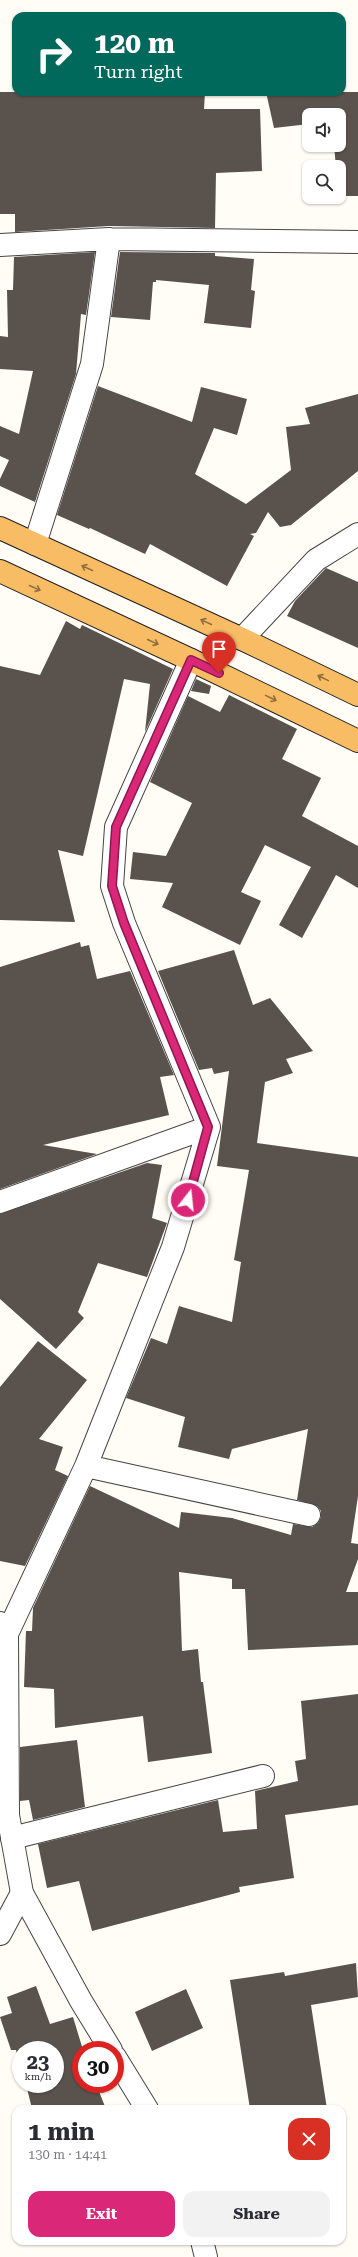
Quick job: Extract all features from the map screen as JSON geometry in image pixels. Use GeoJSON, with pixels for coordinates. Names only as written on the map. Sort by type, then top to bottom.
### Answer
{"type":"FeatureCollection","features":[{"type":"Feature","properties":{"kind":"highway"},"geometry":{"type":"LineString","coordinates":[[0,528],[242,639],[358,695]]}},
{"type":"Feature","properties":{"kind":"highway"},"geometry":{"type":"LineString","coordinates":[[0,571],[191,660],[358,741]]}},
{"type":"Feature","properties":{"kind":"street"},"geometry":{"type":"LineString","coordinates":[[35,544],[92,364],[109,239]]}},
{"type":"Feature","properties":{"kind":"street"},"geometry":{"type":"LineString","coordinates":[[0,245],[109,239],[358,242]]}},
{"type":"Feature","properties":{"kind":"street"},"geometry":{"type":"LineString","coordinates":[[242,639],[316,560],[358,534]]}},
{"type":"Feature","properties":{"kind":"street"},"geometry":{"type":"LineString","coordinates":[[105,2041],[81,2001],[22,1894],[8,1815],[3,1628],[86,1466],[173,1247],[208,1127],[124,923],[112,886],[116,827],[191,660]]}},
{"type":"Feature","properties":{"kind":"street"},"geometry":{"type":"LineString","coordinates":[[0,1202],[208,1127]]}},
{"type":"Feature","properties":{"kind":"street"},"geometry":{"type":"LineString","coordinates":[[86,1466],[309,1515]]}},
{"type":"Feature","properties":{"kind":"street"},"geometry":{"type":"LineString","coordinates":[[12,1838],[263,1776]]}},
{"type":"Feature","properties":{"kind":"street"},"geometry":{"type":"LineString","coordinates":[[0,1934],[22,1894]]}},
{"type":"Feature","properties":{"kind":"street"},"geometry":{"type":"LineString","coordinates":[[124,2072],[145,2105]]}},
{"type":"Feature","properties":{"kind":"street"},"geometry":{"type":"LineString","coordinates":[[203,2245],[206,2257]]}},
{"type":"Feature","properties":{"kind":"building"},"geometry":{"type":"Polygon","coordinates":[[[0,92],[12,92],[12,96],[205,96],[204,109],[260,109],[262,171],[216,173],[215,228],[109,226],[15,232],[15,214],[0,214],[0,92]]]}},
{"type":"Feature","properties":{"kind":"building"},"geometry":{"type":"Polygon","coordinates":[[[346,92],[358,92],[358,196],[346,196],[346,160],[335,160],[335,152],[346,152],[346,108],[302,108],[302,125],[274,128],[267,96],[346,96],[346,92]]]}},
{"type":"Feature","properties":{"kind":"building"},"geometry":{"type":"Polygon","coordinates":[[[95,252],[86,315],[81,314],[76,374],[35,502],[0,486],[0,479],[9,460],[0,456],[0,426],[19,434],[33,371],[0,369],[0,336],[8,337],[7,290],[13,290],[14,257],[95,252]]]}},
{"type":"Feature","properties":{"kind":"building"},"geometry":{"type":"Polygon","coordinates":[[[120,252],[215,253],[215,256],[254,259],[251,290],[255,291],[251,328],[204,323],[209,285],[156,280],[156,282],[153,282],[150,320],[111,317],[120,252]]]}},
{"type":"Feature","properties":{"kind":"building"},"geometry":{"type":"Polygon","coordinates":[[[98,386],[192,422],[201,387],[247,399],[237,435],[214,428],[195,474],[246,504],[291,470],[286,427],[310,424],[305,408],[358,394],[358,471],[291,525],[280,527],[268,512],[256,533],[250,534],[254,536],[227,586],[150,544],[145,554],[90,528],[89,529],[57,515],[98,386]]]}},
{"type":"Feature","properties":{"kind":"building"},"geometry":{"type":"Polygon","coordinates":[[[326,568],[358,582],[358,648],[287,616],[295,601],[326,568]]]}},
{"type":"Feature","properties":{"kind":"building"},"geometry":{"type":"Polygon","coordinates":[[[66,621],[80,629],[82,625],[173,669],[145,732],[150,684],[124,679],[83,856],[58,850],[75,922],[0,920],[0,666],[40,675],[66,621]]]}},
{"type":"Feature","properties":{"kind":"building"},"geometry":{"type":"Polygon","coordinates":[[[196,679],[211,686],[209,694],[191,691],[196,679]]]}},
{"type":"Feature","properties":{"kind":"building"},"geometry":{"type":"Polygon","coordinates":[[[229,695],[297,729],[282,759],[321,778],[302,816],[358,846],[358,888],[336,875],[302,938],[279,925],[311,867],[265,845],[241,892],[261,901],[240,945],[162,907],[173,883],[130,879],[133,852],[166,856],[192,803],[150,782],[188,696],[220,712],[229,695]]]}},
{"type":"Feature","properties":{"kind":"building"},"geometry":{"type":"Polygon","coordinates":[[[80,942],[81,947],[89,945],[97,979],[130,971],[174,1075],[160,1077],[169,1115],[43,1145],[97,1154],[0,1189],[0,967],[80,942]]]}},
{"type":"Feature","properties":{"kind":"building"},"geometry":{"type":"Polygon","coordinates":[[[234,950],[253,1005],[270,998],[313,1051],[286,1059],[293,1073],[265,1082],[257,1143],[358,1157],[358,1496],[351,1543],[358,1544],[358,1559],[346,1592],[358,1592],[358,1645],[248,1650],[245,1589],[232,1589],[232,1579],[179,1572],[182,1651],[198,1649],[201,1682],[203,1682],[212,1753],[148,1762],[143,1716],[55,1728],[54,1689],[24,1687],[26,1631],[32,1631],[33,1608],[90,1486],[179,1528],[181,1512],[232,1518],[291,1535],[293,1524],[312,1527],[318,1523],[321,1517],[321,1511],[317,1506],[297,1500],[308,1429],[232,1449],[229,1459],[178,1447],[185,1417],[126,1398],[151,1338],[167,1344],[179,1306],[232,1322],[241,1262],[234,1260],[249,1170],[217,1166],[229,1071],[214,1074],[212,1068],[199,1070],[158,971],[234,950]]]}},
{"type":"Feature","properties":{"kind":"building"},"geometry":{"type":"Polygon","coordinates":[[[147,1163],[162,1165],[152,1218],[167,1223],[147,1277],[98,1263],[78,1312],[84,1318],[56,1349],[0,1299],[0,1214],[147,1163]]]}},
{"type":"Feature","properties":{"kind":"building"},"geometry":{"type":"Polygon","coordinates":[[[38,1341],[87,1380],[39,1439],[63,1447],[55,1470],[68,1476],[25,1566],[0,1561],[0,1387],[38,1341]]]}},
{"type":"Feature","properties":{"kind":"building"},"geometry":{"type":"Polygon","coordinates":[[[358,1694],[358,1805],[285,1815],[294,1878],[239,1887],[240,1892],[92,1931],[79,1881],[47,1888],[38,1844],[218,1800],[223,1832],[257,1829],[255,1791],[298,1781],[295,1761],[306,1759],[301,1701],[358,1694]]]}},
{"type":"Feature","properties":{"kind":"building"},"geometry":{"type":"Polygon","coordinates":[[[77,1740],[85,1807],[33,1820],[29,1800],[20,1801],[20,1747],[77,1740]]]}},
{"type":"Feature","properties":{"kind":"building"},"geometry":{"type":"Polygon","coordinates":[[[356,1963],[358,1997],[311,2005],[326,2105],[249,2105],[230,1980],[284,1972],[285,1976],[356,1963]]]}},
{"type":"Feature","properties":{"kind":"building"},"geometry":{"type":"Polygon","coordinates":[[[36,1986],[50,2024],[73,2017],[80,2041],[72,2041],[72,2093],[100,2093],[104,2105],[31,2105],[28,2093],[64,2093],[64,2041],[12,2041],[11,2050],[0,2017],[12,2013],[7,1997],[36,1986]]]}},
{"type":"Feature","properties":{"kind":"building"},"geometry":{"type":"Polygon","coordinates":[[[186,1989],[203,2028],[152,2051],[135,2012],[186,1989]]]}},
{"type":"Feature","properties":{"kind":"route"},"geometry":{"type":"LineString","coordinates":[[188,1200],[208,1127],[201,1106],[124,923],[112,886],[116,827],[191,660],[219,673]]}}]}
